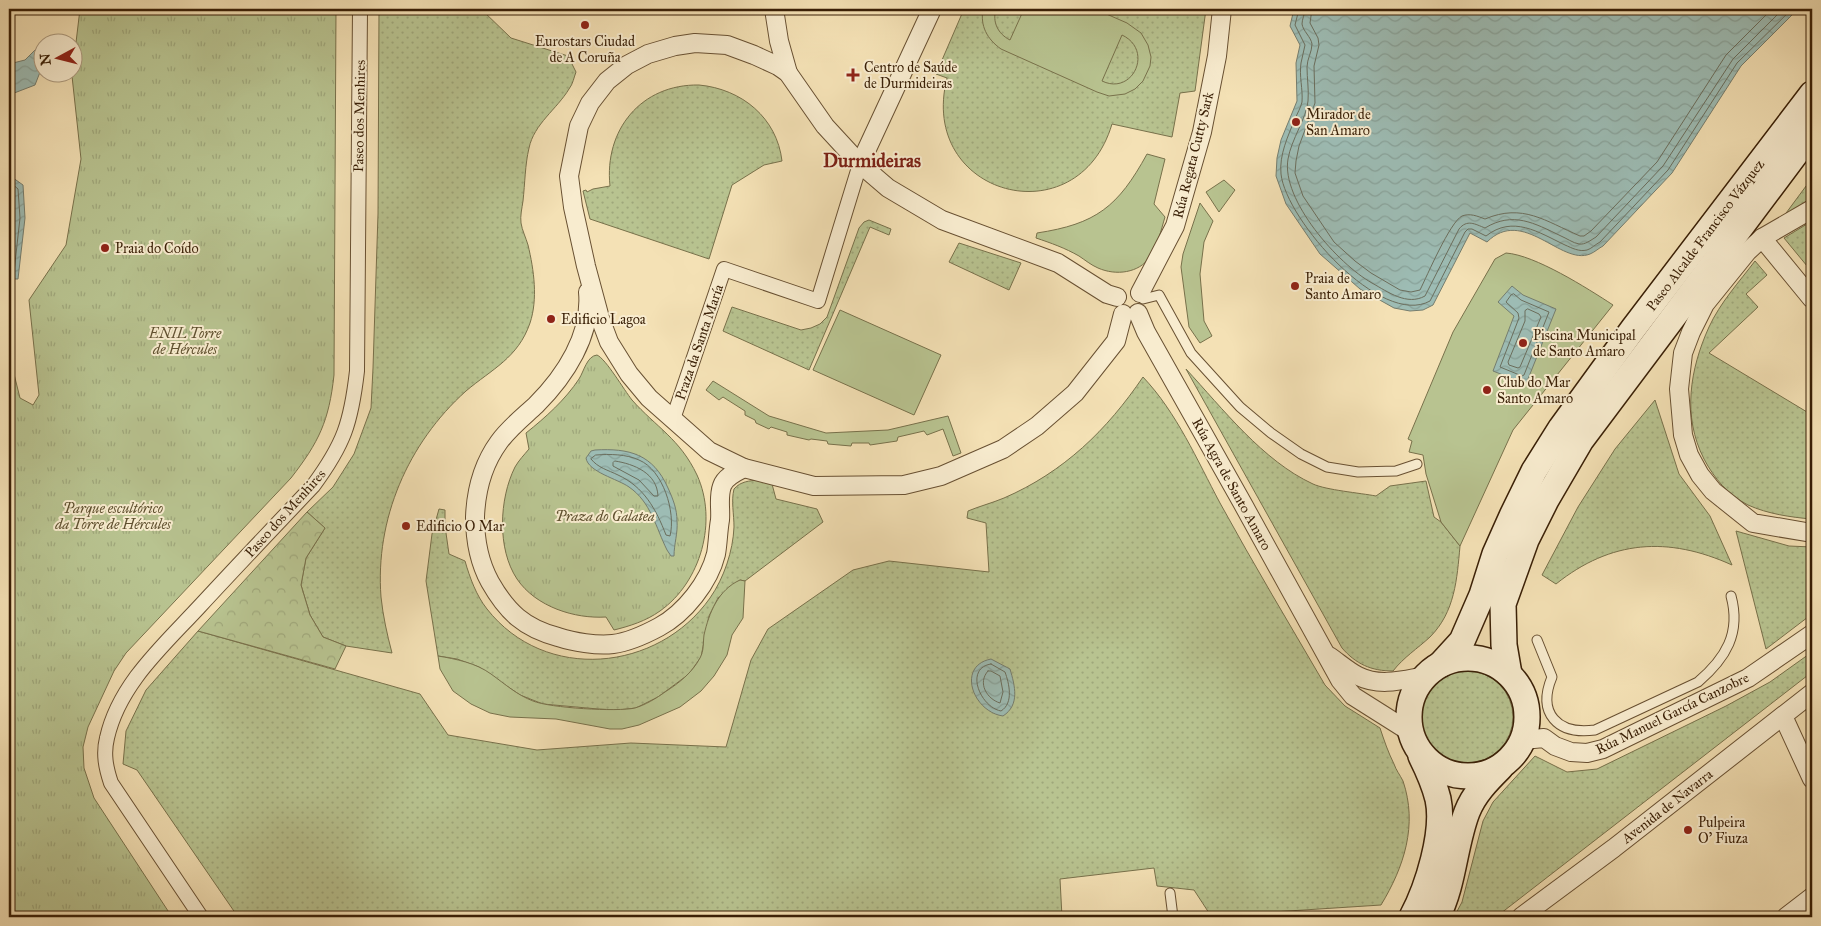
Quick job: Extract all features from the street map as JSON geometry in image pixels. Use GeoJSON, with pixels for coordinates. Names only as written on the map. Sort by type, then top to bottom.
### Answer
{"type":"FeatureCollection","features":[{"type":"Feature","properties":{"kind":"main road","name":"Paseo Alcalde Francisco Vázquez"},"geometry":{"type":"LineString","coordinates":[[1433,670],[1462,641],[1482,595],[1495,554],[1512,516],[1534,471],[1561,428],[1633,329],[1812,94]]}},
{"type":"Feature","properties":{"kind":"main road","name":"Paseo Alcalde Francisco Vázquez"},"geometry":{"type":"LineString","coordinates":[[1509,674],[1504,645],[1504,604],[1526,540],[1546,500],[1581,440],[1812,132]]}},
{"type":"Feature","properties":{"kind":"main road"},"geometry":{"type":"LineString","coordinates":[[1412,917],[1432,866],[1438,835],[1438,801],[1432,777],[1415,742],[1409,712],[1412,699],[1414,693],[1433,670],[1458,658],[1476,658],[1494,664],[1509,674],[1520,688],[1526,705],[1527,722],[1523,740],[1514,755],[1484,784],[1468,810],[1459,839],[1453,872],[1437,917]]}},
{"type":"Feature","properties":{"kind":"main road"},"geometry":{"type":"LineString","coordinates":[[1415,742],[1432,765],[1448,774],[1466,777],[1485,775],[1502,767]]}},
{"type":"Feature","properties":{"kind":"street","name":"Paseo dos Menhires"},"geometry":{"type":"LineString","coordinates":[[201,917],[111,783],[106,768],[105,752],[107,737],[120,704],[143,667],[312,486],[336,454],[346,431],[353,404],[357,371],[360,9]]}},
{"type":"Feature","properties":{"kind":"street"},"geometry":{"type":"LineString","coordinates":[[774,9],[779,42],[788,73],[825,126],[860,164],[888,188],[942,220],[1058,263],[1106,294],[1132,303]]}},
{"type":"Feature","properties":{"kind":"street"},"geometry":{"type":"LineString","coordinates":[[860,164],[932,9]]}},
{"type":"Feature","properties":{"kind":"street","name":"Rúa Regata Cutty Sark"},"geometry":{"type":"LineString","coordinates":[[586,266],[600,318],[609,342],[629,374],[649,398],[709,451],[744,468],[814,486],[904,485],[941,476],[1003,449],[1038,426],[1076,393],[1116,341],[1132,303],[1175,226],[1202,132],[1217,56],[1222,9]]}},
{"type":"Feature","properties":{"kind":"street"},"geometry":{"type":"LineString","coordinates":[[744,468],[729,477],[722,485],[716,555],[695,595],[678,613],[661,626],[637,637],[613,644],[573,642],[548,635],[524,624],[510,612],[498,597],[486,574],[478,552],[475,528],[476,503],[478,487],[484,471],[499,442],[551,390],[565,372],[584,330],[588,299],[586,266],[573,207],[569,176],[579,126],[590,103],[607,81],[627,65],[648,54],[695,43],[727,45],[778,66],[788,73]]}},
{"type":"Feature","properties":{"kind":"street","name":"Praza da Santa María"},"geometry":{"type":"LineString","coordinates":[[673,419],[724,268],[818,301],[860,164]]}},
{"type":"Feature","properties":{"kind":"street"},"geometry":{"type":"LineString","coordinates":[[1812,209],[1762,238],[1747,252],[1705,304],[1691,332],[1684,353],[1679,405],[1683,435],[1689,455],[1700,475],[1714,491],[1753,523],[1812,532]]}},
{"type":"Feature","properties":{"kind":"street"},"geometry":{"type":"LineString","coordinates":[[1762,238],[1812,299]]}},
{"type":"Feature","properties":{"kind":"street","name":"Rúa Agra de Santo Amaro"},"geometry":{"type":"LineString","coordinates":[[1132,303],[1146,332],[1340,680],[1352,696],[1415,742]]}},
{"type":"Feature","properties":{"kind":"street","name":"Rúa Manuel García Canzobre"},"geometry":{"type":"LineString","coordinates":[[1523,740],[1544,738],[1555,746],[1571,752],[1587,753],[1603,749],[1748,678],[1812,634]]}},
{"type":"Feature","properties":{"kind":"street","name":"Rúa Agra de Santo Amaro"},"geometry":{"type":"LineString","coordinates":[[1327,654],[1357,676],[1374,682],[1400,681],[1433,670]]}},
{"type":"Feature","properties":{"kind":"street","name":"Avenida de Navarra"},"geometry":{"type":"LineString","coordinates":[[1524,916],[1812,693]]}},
{"type":"Feature","properties":{"kind":"street"},"geometry":{"type":"LineString","coordinates":[[1783,716],[1812,779]]}},
{"type":"Feature","properties":{"kind":"street"},"geometry":{"type":"LineString","coordinates":[[1786,917],[1812,897]]}},
{"type":"Feature","properties":{"kind":"lane"},"geometry":{"type":"LineString","coordinates":[[1132,303],[1159,295],[1191,353],[1240,407],[1270,433],[1301,454],[1327,467],[1358,472],[1396,471],[1417,464]]}},
{"type":"Feature","properties":{"kind":"lane"},"geometry":{"type":"LineString","coordinates":[[1537,640],[1552,676],[1547,688],[1546,701],[1551,716],[1559,725],[1570,730],[1581,732],[1595,730],[1698,682],[1712,670],[1724,656],[1730,641],[1735,610],[1731,596]]}},
{"type":"Feature","properties":{"kind":"lane"},"geometry":{"type":"LineString","coordinates":[[1649,706],[1657,722]]}},
{"type":"Feature","properties":{"kind":"lane"},"geometry":{"type":"LineString","coordinates":[[1170,893],[1173,917]]}},
{"type":"Feature","properties":{"kind":"green space","name":"Parque escultórico da Torre de Hércules"},"geometry":{"type":"Polygon","coordinates":[[[80,9],[336,9],[334,375],[326,418],[316,442],[291,478],[126,653],[114,671],[88,727],[83,747],[84,768],[94,798],[172,917],[9,917],[9,354],[20,398],[33,405],[39,395],[29,300],[66,245],[81,159],[73,82],[82,82],[82,32],[77,32],[80,9]]]}},
{"type":"Feature","properties":{"kind":"green space"},"geometry":{"type":"Polygon","coordinates":[[[379,9],[481,9],[511,38],[568,56],[576,72],[564,96],[536,131],[528,154],[521,220],[532,264],[534,304],[525,335],[511,354],[466,391],[427,434],[412,458],[390,511],[384,539],[381,597],[392,653],[346,646],[323,637],[310,615],[301,585],[306,558],[325,528],[307,512],[333,487],[354,454],[371,408],[378,214],[379,9]]]}},
{"type":"Feature","properties":{"kind":"green space"},"geometry":{"type":"Polygon","coordinates":[[[964,9],[1206,9],[1195,91],[1180,93],[1172,137],[1112,124],[1094,160],[1068,182],[1037,191],[1006,188],[977,175],[955,151],[944,119],[947,78],[936,74],[964,9]]]}},
{"type":"Feature","properties":{"kind":"green space"},"geometry":{"type":"Polygon","coordinates":[[[983,9],[996,9],[997,27],[1010,40],[1024,9],[1095,9],[1127,23],[1141,33],[1148,45],[1151,57],[1150,66],[1143,81],[1135,89],[1125,94],[1109,96],[1001,49],[988,36],[982,15],[983,9]],[[1122,35],[1102,81],[1113,84],[1123,82],[1130,77],[1136,69],[1138,60],[1137,51],[1132,42],[1122,35]]]}},
{"type":"Feature","properties":{"kind":"green space"},"geometry":{"type":"Polygon","coordinates":[[[699,85],[729,93],[743,99],[755,108],[773,132],[779,146],[782,161],[764,165],[732,185],[709,259],[590,219],[583,191],[586,190],[587,192],[610,186],[613,146],[620,129],[630,114],[660,92],[678,87],[699,85]]]}},
{"type":"Feature","properties":{"kind":"green space"},"geometry":{"type":"Polygon","coordinates":[[[1147,154],[1165,159],[1154,204],[1165,217],[1155,248],[1150,257],[1140,267],[1127,272],[1112,272],[1098,268],[1079,256],[1036,238],[1037,233],[1075,224],[1103,210],[1126,187],[1147,154]]]}},
{"type":"Feature","properties":{"kind":"green space"},"geometry":{"type":"Polygon","coordinates":[[[1812,178],[1812,205],[1775,228],[1812,178]]]}},
{"type":"Feature","properties":{"kind":"green space"},"geometry":{"type":"Polygon","coordinates":[[[1224,180],[1235,190],[1219,212],[1206,192],[1224,180]]]}},
{"type":"Feature","properties":{"kind":"green space"},"geometry":{"type":"Polygon","coordinates":[[[1200,203],[1213,221],[1204,242],[1200,274],[1204,321],[1212,336],[1200,343],[1189,327],[1181,267],[1183,254],[1200,203]]]}},
{"type":"Feature","properties":{"kind":"green space"},"geometry":{"type":"Polygon","coordinates":[[[869,220],[891,229],[889,235],[870,227],[809,370],[723,331],[732,307],[801,330],[820,324],[827,317],[859,228],[864,222],[869,220]]]}},
{"type":"Feature","properties":{"kind":"green space"},"geometry":{"type":"Polygon","coordinates":[[[1812,221],[1812,272],[1784,238],[1812,221]]]}},
{"type":"Feature","properties":{"kind":"green space"},"geometry":{"type":"Polygon","coordinates":[[[959,243],[1021,263],[1009,290],[949,262],[959,243]]]}},
{"type":"Feature","properties":{"kind":"green space","name":"Club do Mar Santo Amaro"},"geometry":{"type":"Polygon","coordinates":[[[1506,253],[1518,255],[1546,266],[1613,305],[1513,430],[1460,546],[1441,522],[1426,474],[1423,455],[1409,452],[1412,441],[1408,439],[1453,332],[1495,259],[1506,253]]]}},
{"type":"Feature","properties":{"kind":"green space"},"geometry":{"type":"Polygon","coordinates":[[[1755,261],[1767,275],[1746,294],[1758,307],[1709,353],[1812,415],[1811,519],[1763,511],[1748,505],[1734,496],[1722,485],[1708,466],[1697,443],[1693,426],[1691,393],[1693,376],[1702,343],[1719,310],[1755,261]]]}},
{"type":"Feature","properties":{"kind":"green space"},"geometry":{"type":"Polygon","coordinates":[[[840,310],[941,355],[914,415],[813,370],[840,310]]]}},
{"type":"Feature","properties":{"kind":"green space","name":"Praza do Galatea"},"geometry":{"type":"Polygon","coordinates":[[[597,355],[610,368],[632,400],[683,452],[697,475],[703,493],[706,512],[702,549],[686,584],[674,599],[655,615],[638,623],[614,630],[606,617],[582,616],[557,609],[545,604],[525,589],[517,579],[506,553],[502,524],[503,509],[510,480],[515,467],[529,449],[526,433],[548,414],[574,387],[588,361],[597,355]]]}},
{"type":"Feature","properties":{"kind":"green space"},"geometry":{"type":"Polygon","coordinates":[[[1186,369],[1229,417],[1261,448],[1277,462],[1313,484],[1334,490],[1376,496],[1390,486],[1426,481],[1434,517],[1441,522],[1460,546],[1456,583],[1450,606],[1438,627],[1430,637],[1406,657],[1393,671],[1378,670],[1364,666],[1342,648],[1186,369]]]}},
{"type":"Feature","properties":{"kind":"green space"},"geometry":{"type":"Polygon","coordinates":[[[1143,377],[1176,421],[1220,503],[1325,685],[1345,706],[1380,728],[1390,755],[1403,781],[1409,814],[1409,830],[1402,861],[1381,905],[1211,916],[1194,890],[1157,886],[1154,868],[1060,879],[1062,917],[238,917],[137,770],[123,764],[126,731],[146,690],[198,631],[420,694],[448,735],[537,750],[631,743],[726,747],[751,660],[768,629],[853,570],[889,561],[989,572],[986,523],[967,518],[968,511],[1026,488],[1065,462],[1115,415],[1143,377]]]}},
{"type":"Feature","properties":{"kind":"green space"},"geometry":{"type":"Polygon","coordinates":[[[713,381],[769,416],[826,433],[888,430],[948,416],[961,453],[953,456],[943,429],[927,435],[924,431],[898,437],[897,441],[870,445],[869,443],[852,443],[851,446],[828,444],[827,441],[809,440],[787,435],[787,432],[771,427],[769,429],[756,423],[755,420],[745,415],[745,411],[723,397],[719,400],[706,390],[713,381]]]}},
{"type":"Feature","properties":{"kind":"green space"},"geometry":{"type":"Polygon","coordinates":[[[1655,400],[1679,474],[1710,516],[1732,565],[1685,550],[1641,547],[1619,551],[1598,558],[1577,569],[1556,584],[1542,575],[1578,507],[1615,449],[1655,400]]]}},
{"type":"Feature","properties":{"kind":"green space"},"geometry":{"type":"Polygon","coordinates":[[[759,480],[772,484],[776,499],[817,509],[823,522],[745,581],[740,580],[718,598],[709,616],[701,657],[689,674],[658,697],[636,708],[618,710],[543,704],[520,695],[479,667],[457,659],[438,656],[426,581],[432,534],[439,509],[445,510],[449,554],[465,561],[483,604],[511,633],[539,649],[569,658],[601,659],[632,654],[661,641],[688,623],[710,598],[727,564],[734,527],[734,489],[742,483],[759,480]]]}},
{"type":"Feature","properties":{"kind":"green space"},"geometry":{"type":"Polygon","coordinates":[[[307,512],[325,528],[306,558],[301,585],[310,615],[323,637],[346,646],[335,669],[198,631],[307,512]]]}},
{"type":"Feature","properties":{"kind":"green space"},"geometry":{"type":"Polygon","coordinates":[[[1736,531],[1789,546],[1812,547],[1812,614],[1766,649],[1736,531]]]}},
{"type":"Feature","properties":{"kind":"green space"},"geometry":{"type":"Polygon","coordinates":[[[740,580],[745,581],[743,618],[732,635],[727,655],[714,676],[701,691],[680,707],[639,725],[622,729],[610,729],[556,719],[510,717],[490,713],[471,704],[453,691],[440,669],[438,656],[472,664],[485,670],[522,696],[542,703],[599,709],[635,708],[662,694],[689,673],[697,663],[703,650],[706,627],[716,603],[732,584],[740,580]]]}},
{"type":"Feature","properties":{"kind":"green space"},"geometry":{"type":"Polygon","coordinates":[[[1812,652],[1812,672],[1496,917],[1454,917],[1462,902],[1483,821],[1493,802],[1535,756],[1567,772],[1597,769],[1726,706],[1770,682],[1812,652]]]}},
{"type":"Feature","properties":{"kind":"green space"},"geometry":{"type":"Polygon","coordinates":[[[1467,671],[1485,675],[1500,684],[1509,699],[1513,717],[1509,735],[1500,750],[1485,759],[1467,763],[1449,759],[1434,750],[1425,735],[1421,717],[1425,699],[1434,684],[1449,675],[1467,671]]]}},
{"type":"Feature","properties":{"kind":"water"},"geometry":{"type":"Polygon","coordinates":[[[1294,9],[1798,9],[1741,66],[1672,173],[1603,246],[1590,254],[1579,255],[1567,252],[1528,233],[1514,230],[1501,233],[1487,242],[1470,233],[1433,305],[1423,310],[1410,311],[1394,308],[1360,289],[1320,254],[1286,204],[1276,176],[1281,140],[1297,101],[1296,63],[1300,45],[1290,26],[1294,9]]]}},
{"type":"Feature","properties":{"kind":"water"},"geometry":{"type":"Polygon","coordinates":[[[32,53],[32,82],[36,82],[35,85],[9,95],[9,64],[25,60],[32,53]]]}},
{"type":"Feature","properties":{"kind":"water"},"geometry":{"type":"Polygon","coordinates":[[[9,175],[23,185],[25,218],[18,279],[9,279],[9,175]]]}},
{"type":"Feature","properties":{"kind":"water","name":"Piscina Municipal de Santo Amaro"},"geometry":{"type":"Polygon","coordinates":[[[1512,286],[1523,295],[1556,309],[1526,384],[1493,371],[1514,316],[1498,302],[1512,286]]]}},
{"type":"Feature","properties":{"kind":"water"},"geometry":{"type":"Polygon","coordinates":[[[591,451],[629,452],[639,456],[655,467],[672,496],[676,512],[677,530],[674,556],[671,556],[667,550],[643,500],[629,487],[598,471],[588,463],[586,458],[591,451]]]}},
{"type":"Feature","properties":{"kind":"water"},"geometry":{"type":"Polygon","coordinates":[[[991,659],[1010,669],[1013,682],[1014,701],[1008,712],[1003,716],[992,713],[984,706],[977,698],[973,689],[972,679],[974,670],[980,663],[991,659]]]}},
{"type":"Feature","properties":{"kind":"place","name":"Eurostars Ciudad de A Coruña"},"geometry":{"type":"Point","coordinates":[585,25]}},
{"type":"Feature","properties":{"kind":"place","name":"Centro de Saúde de Durmideiras"},"geometry":{"type":"Point","coordinates":[853,75]}},
{"type":"Feature","properties":{"kind":"place","name":"Mirador de San Amaro"},"geometry":{"type":"Point","coordinates":[1296,122]}},
{"type":"Feature","properties":{"kind":"place","name":"Praia do Coído"},"geometry":{"type":"Point","coordinates":[105,248]}},
{"type":"Feature","properties":{"kind":"place","name":"Praia de Santo Amaro"},"geometry":{"type":"Point","coordinates":[1295,286]}},
{"type":"Feature","properties":{"kind":"place","name":"Edificio Lagoa"},"geometry":{"type":"Point","coordinates":[551,319]}},
{"type":"Feature","properties":{"kind":"place","name":"Piscina Municipal de Santo Amaro"},"geometry":{"type":"Point","coordinates":[1523,343]}},
{"type":"Feature","properties":{"kind":"place","name":"Club do Mar Santo Amaro"},"geometry":{"type":"Point","coordinates":[1487,390]}},
{"type":"Feature","properties":{"kind":"place","name":"Edificio O Mar"},"geometry":{"type":"Point","coordinates":[406,526]}},
{"type":"Feature","properties":{"kind":"place","name":"Pulpeira O' Fiuza"},"geometry":{"type":"Point","coordinates":[1688,830]}},
{"type":"Feature","properties":{"kind":"district","name":"Durmideiras"},"geometry":{"type":"Point","coordinates":[872,160]}},
{"type":"Feature","properties":{"kind":"park label","name":"ENIL Torre de Hércules"},"geometry":{"type":"Point","coordinates":[185,342]}}]}
